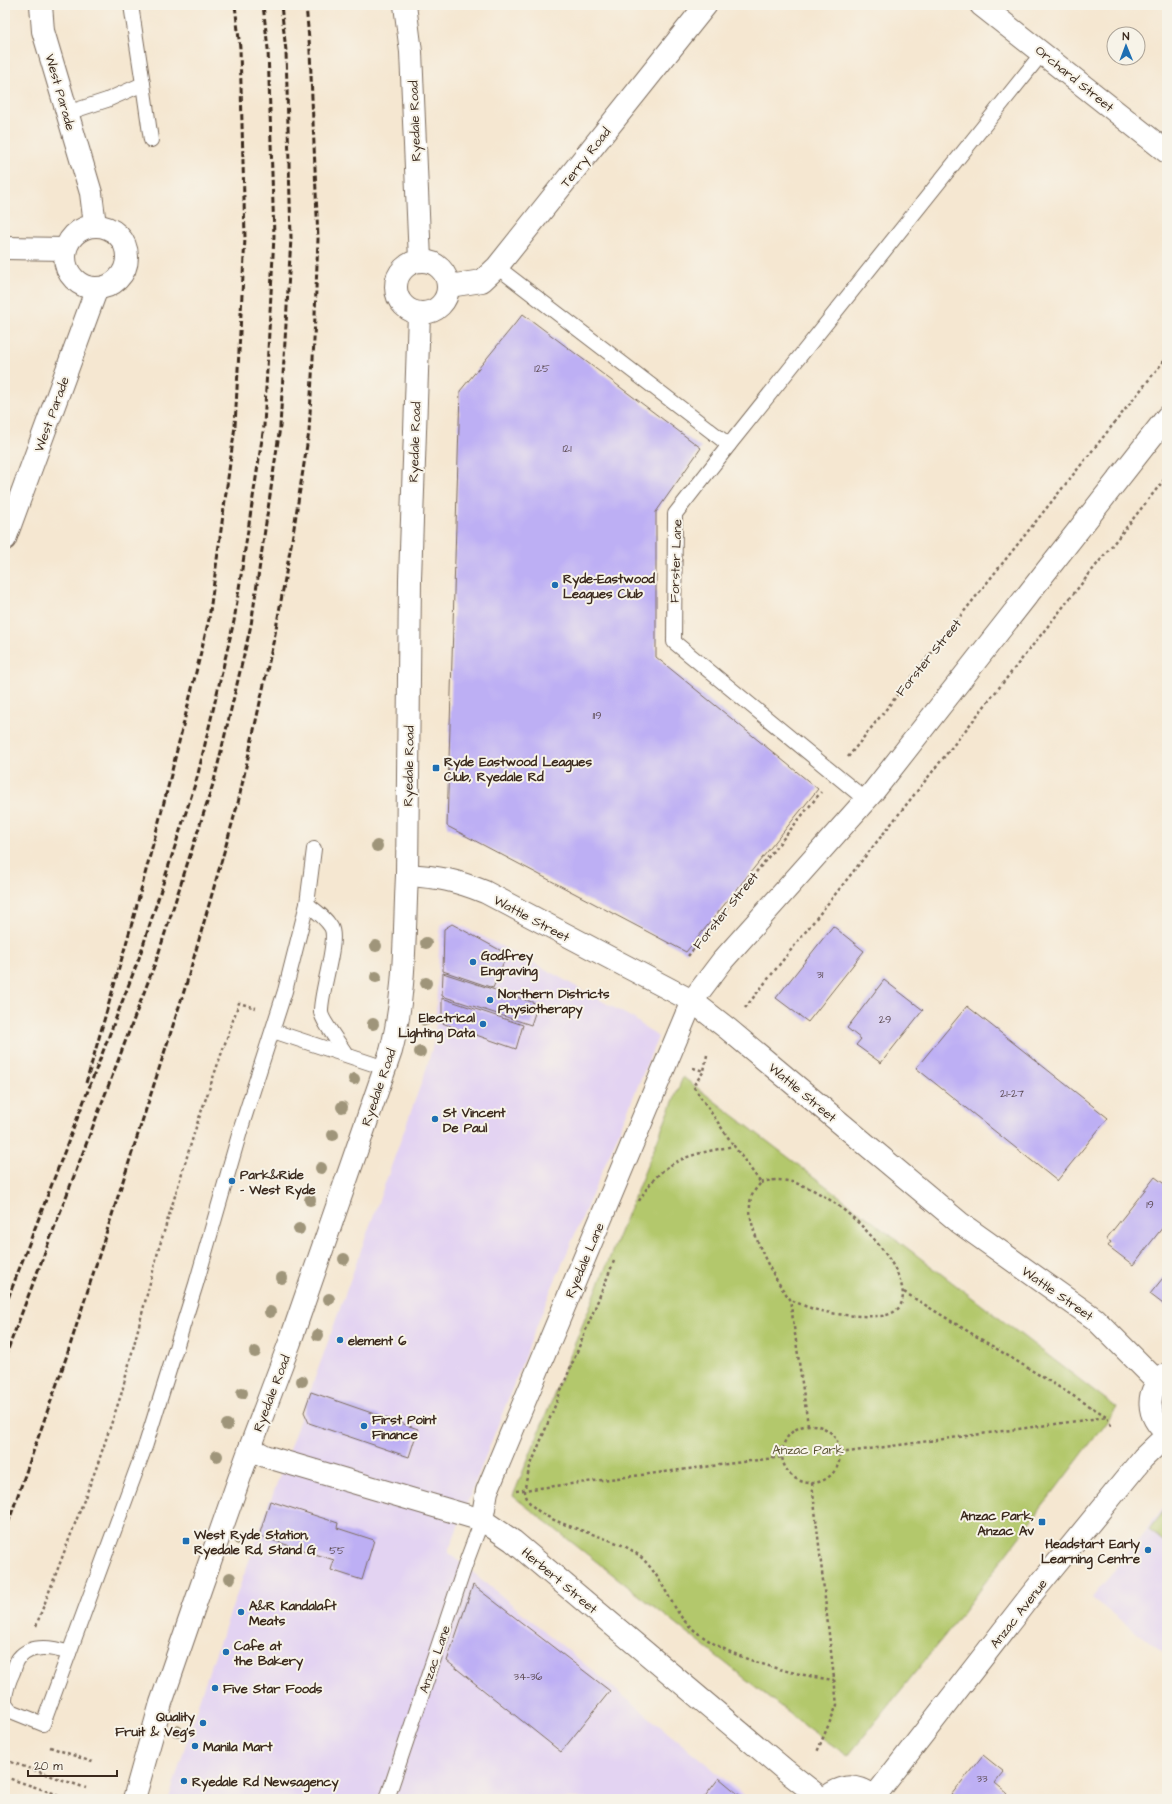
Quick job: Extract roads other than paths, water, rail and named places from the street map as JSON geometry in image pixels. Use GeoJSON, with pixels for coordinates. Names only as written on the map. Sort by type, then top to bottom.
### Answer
{"type":"FeatureCollection","features":[{"type":"Feature","properties":{"kind":"street","name":"West Parade"},"geometry":{"type":"LineString","coordinates":[[41,5],[44,32],[91,193],[95,225]]}},
{"type":"Feature","properties":{"kind":"street","name":"Ryedale Road"},"geometry":{"type":"LineString","coordinates":[[405,5],[411,52],[420,260]]}},
{"type":"Feature","properties":{"kind":"street","name":"Terry Road"},"geometry":{"type":"LineString","coordinates":[[449,286],[482,281],[497,267],[706,5]]}},
{"type":"Feature","properties":{"kind":"street","name":"Orchard Street"},"geometry":{"type":"LineString","coordinates":[[981,5],[1043,52],[1167,152]]}},
{"type":"Feature","properties":{"kind":"street"},"geometry":{"type":"LineString","coordinates":[[95,225],[106,227],[117,234],[124,242],[127,253],[127,264],[123,274],[110,285],[97,288],[86,287],[72,278],[67,269],[64,258],[65,249],[69,239],[85,227],[95,225]]}},
{"type":"Feature","properties":{"kind":"street"},"geometry":{"type":"LineString","coordinates":[[5,248],[65,249]]}},
{"type":"Feature","properties":{"kind":"street"},"geometry":{"type":"LineString","coordinates":[[420,260],[428,261],[440,267],[447,277],[449,286],[445,300],[440,306],[426,313],[419,313],[404,306],[399,299],[396,282],[404,267],[420,260]]}},
{"type":"Feature","properties":{"kind":"street","name":"West Parade"},"geometry":{"type":"LineString","coordinates":[[5,539],[97,288]]}},
{"type":"Feature","properties":{"kind":"street","name":"Ryedale Road"},"geometry":{"type":"LineString","coordinates":[[134,1799],[161,1703],[250,1448],[290,1342],[385,1068],[397,1029],[401,998],[407,875],[410,579],[419,313]]}},
{"type":"Feature","properties":{"kind":"street"},"geometry":{"type":"LineString","coordinates":[[692,1002],[723,960],[866,800],[1167,417]]}},
{"type":"Feature","properties":{"kind":"street","name":"Wattle Street"},"geometry":{"type":"LineString","coordinates":[[407,875],[438,876],[462,882],[485,892],[692,1002],[728,1029],[960,1224],[1095,1319],[1163,1378]]}},
{"type":"Feature","properties":{"kind":"street","name":"Ryedale Lane"},"geometry":{"type":"LineString","coordinates":[[482,1520],[487,1491],[692,1002]]}},
{"type":"Feature","properties":{"kind":"street"},"geometry":{"type":"LineString","coordinates":[[1163,1378],[1154,1388],[1150,1405],[1155,1422],[1167,1434]]}},
{"type":"Feature","properties":{"kind":"street","name":"Anzac Avenue"},"geometry":{"type":"LineString","coordinates":[[877,1798],[1031,1595],[1143,1458],[1167,1434]]}},
{"type":"Feature","properties":{"kind":"street","name":"Herbert Street"},"geometry":{"type":"LineString","coordinates":[[250,1448],[265,1456],[482,1520],[513,1541],[785,1770],[823,1799]]}},
{"type":"Feature","properties":{"kind":"street"},"geometry":{"type":"LineString","coordinates":[[823,1799],[833,1792],[844,1788],[857,1787],[868,1791],[877,1798]]}},
{"type":"Feature","properties":{"kind":"lane"},"geometry":{"type":"LineString","coordinates":[[131,5],[150,140]]}},
{"type":"Feature","properties":{"kind":"lane"},"geometry":{"type":"LineString","coordinates":[[497,267],[729,445],[1043,52]]}},
{"type":"Feature","properties":{"kind":"lane"},"geometry":{"type":"LineString","coordinates":[[67,112],[106,100],[142,84]]}},
{"type":"Feature","properties":{"kind":"lane","name":"Forster Lane"},"geometry":{"type":"LineString","coordinates":[[729,445],[675,514],[674,642],[866,800]]}},
{"type":"Feature","properties":{"kind":"lane"},"geometry":{"type":"LineString","coordinates":[[5,1703],[11,1711],[42,1724],[146,1444],[196,1284],[241,1128],[285,991],[306,904],[314,849]]}},
{"type":"Feature","properties":{"kind":"lane"},"geometry":{"type":"LineString","coordinates":[[306,904],[324,916],[332,928],[332,944],[322,997],[321,1013],[346,1054]]}},
{"type":"Feature","properties":{"kind":"lane"},"geometry":{"type":"LineString","coordinates":[[273,1030],[385,1068]]}},
{"type":"Feature","properties":{"kind":"lane","name":"Anzac Lane"},"geometry":{"type":"LineString","coordinates":[[387,1799],[467,1560],[482,1520]]}},
{"type":"Feature","properties":{"kind":"lane"},"geometry":{"type":"LineString","coordinates":[[5,1699],[6,1691],[19,1658],[29,1650],[42,1648],[58,1649],[69,1653]]}},
{"type":"Feature","properties":{"kind":"railway"},"geometry":{"type":"LineString","coordinates":[[86,1083],[134,916],[168,787],[209,619],[235,426],[245,238],[240,48],[235,5]]}},
{"type":"Feature","properties":{"kind":"railway"},"geometry":{"type":"LineString","coordinates":[[5,1306],[139,958],[197,778],[234,621],[264,426],[274,236],[268,49],[263,5]]}},
{"type":"Feature","properties":{"kind":"railway"},"geometry":{"type":"LineString","coordinates":[[5,1357],[156,961],[214,781],[251,625],[280,427],[291,238],[286,51],[281,5]]}},
{"type":"Feature","properties":{"kind":"railway"},"geometry":{"type":"LineString","coordinates":[[5,1532],[66,1358],[186,985],[238,803],[275,634],[309,432],[314,340],[318,239],[310,51],[306,5]]}},
{"type":"Feature","properties":{"kind":"place","name":"Ryde-Eastwood Leagues Club"},"geometry":{"type":"Point","coordinates":[555,585]}},
{"type":"Feature","properties":{"kind":"place","name":"Ryde Eastwood Leagues Club, Ryedale Rd"},"geometry":{"type":"Point","coordinates":[436,768]}},
{"type":"Feature","properties":{"kind":"place","name":"Godfrey Engraving"},"geometry":{"type":"Point","coordinates":[473,962]}},
{"type":"Feature","properties":{"kind":"place","name":"Northern Districts Physiotherapy"},"geometry":{"type":"Point","coordinates":[490,1000]}},
{"type":"Feature","properties":{"kind":"place","name":"Electrical Lighting Data"},"geometry":{"type":"Point","coordinates":[483,1024]}},
{"type":"Feature","properties":{"kind":"place","name":"St Vincent De Paul"},"geometry":{"type":"Point","coordinates":[435,1119]}},
{"type":"Feature","properties":{"kind":"place","name":"Park&Ride - West Ryde"},"geometry":{"type":"Point","coordinates":[232,1181]}},
{"type":"Feature","properties":{"kind":"place","name":"element 6"},"geometry":{"type":"Point","coordinates":[340,1340]}},
{"type":"Feature","properties":{"kind":"place","name":"First Point Finance"},"geometry":{"type":"Point","coordinates":[364,1426]}},
{"type":"Feature","properties":{"kind":"place","name":"Anzac Park, Anzac Av"},"geometry":{"type":"Point","coordinates":[1042,1522]}},
{"type":"Feature","properties":{"kind":"place","name":"West Ryde Station, Ryedale Rd, Stand G"},"geometry":{"type":"Point","coordinates":[186,1541]}},
{"type":"Feature","properties":{"kind":"place","name":"Headstart Early Learning Centre"},"geometry":{"type":"Point","coordinates":[1148,1550]}},
{"type":"Feature","properties":{"kind":"place","name":"A&R Kandalaft Meats"},"geometry":{"type":"Point","coordinates":[241,1612]}},
{"type":"Feature","properties":{"kind":"place","name":"Cafe at the Bakery"},"geometry":{"type":"Point","coordinates":[226,1652]}},
{"type":"Feature","properties":{"kind":"place","name":"Five Star Foods"},"geometry":{"type":"Point","coordinates":[215,1688]}},
{"type":"Feature","properties":{"kind":"place","name":"Quality Fruit & Veg's"},"geometry":{"type":"Point","coordinates":[203,1723]}},
{"type":"Feature","properties":{"kind":"place","name":"Manila Mart"},"geometry":{"type":"Point","coordinates":[195,1746]}},
{"type":"Feature","properties":{"kind":"place","name":"Ryedale Rd Newsagency"},"geometry":{"type":"Point","coordinates":[184,1781]}},
{"type":"Feature","properties":{"kind":"park label","name":"Anzac Park"},"geometry":{"type":"Point","coordinates":[808,1449]}}]}
